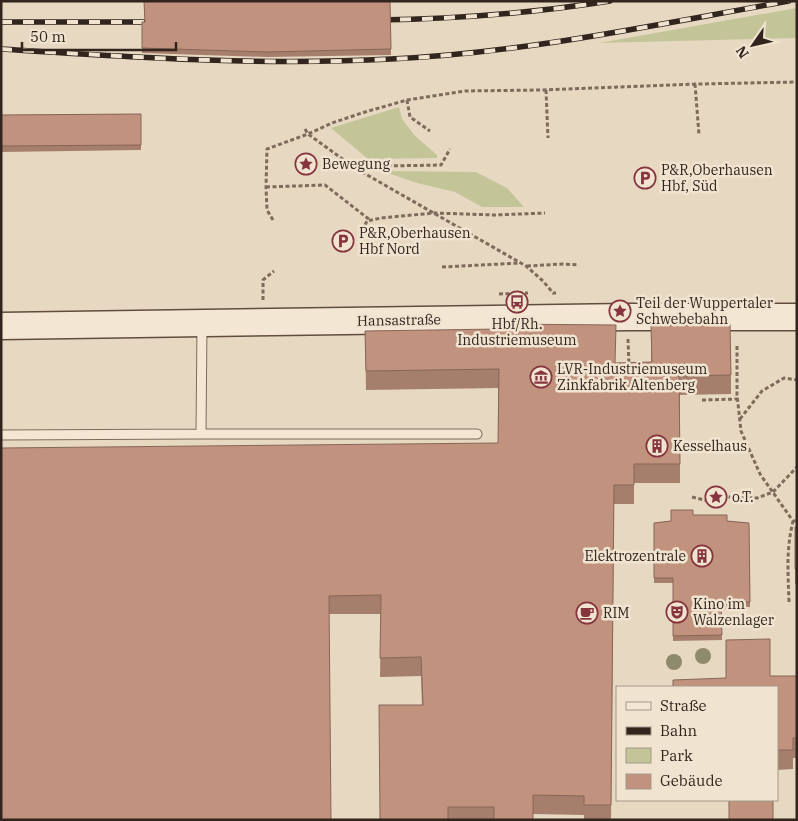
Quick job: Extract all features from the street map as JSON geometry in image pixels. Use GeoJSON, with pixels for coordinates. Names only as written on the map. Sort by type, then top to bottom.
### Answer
{"type":"FeatureCollection","features":[{"type":"Feature","properties":{"kind":"main road","name":"Hansastraße"},"geometry":{"type":"LineString","coordinates":[[1,326],[628,317],[797,317]]}},
{"type":"Feature","properties":{"kind":"lane"},"geometry":{"type":"LineString","coordinates":[[201,434],[202,324]]}},
{"type":"Feature","properties":{"kind":"lane"},"geometry":{"type":"LineString","coordinates":[[1,435],[477,434]]}},
{"type":"Feature","properties":{"kind":"path"},"geometry":{"type":"LineString","coordinates":[[273,220],[267,210],[267,150],[332,123],[407,100],[465,91],[797,82]]}},
{"type":"Feature","properties":{"kind":"path"},"geometry":{"type":"LineString","coordinates":[[695,84],[699,135]]}},
{"type":"Feature","properties":{"kind":"path"},"geometry":{"type":"LineString","coordinates":[[546,90],[548,138]]}},
{"type":"Feature","properties":{"kind":"path"},"geometry":{"type":"LineString","coordinates":[[407,100],[410,117],[430,131]]}},
{"type":"Feature","properties":{"kind":"path"},"geometry":{"type":"LineString","coordinates":[[306,130],[308,134],[355,168],[526,266],[553,293],[562,293]]}},
{"type":"Feature","properties":{"kind":"path"},"geometry":{"type":"LineString","coordinates":[[355,168],[441,165],[450,149]]}},
{"type":"Feature","properties":{"kind":"path"},"geometry":{"type":"LineString","coordinates":[[266,187],[325,185],[370,220]]}},
{"type":"Feature","properties":{"kind":"path"},"geometry":{"type":"LineString","coordinates":[[365,225],[367,221],[381,218],[434,213],[494,215],[545,213]]}},
{"type":"Feature","properties":{"kind":"path"},"geometry":{"type":"LineString","coordinates":[[442,266],[520,263]]}},
{"type":"Feature","properties":{"kind":"path"},"geometry":{"type":"LineString","coordinates":[[526,266],[579,265]]}},
{"type":"Feature","properties":{"kind":"path"},"geometry":{"type":"LineString","coordinates":[[263,323],[263,280],[274,271]]}},
{"type":"Feature","properties":{"kind":"path"},"geometry":{"type":"LineString","coordinates":[[628,317],[629,372]]}},
{"type":"Feature","properties":{"kind":"path"},"geometry":{"type":"LineString","coordinates":[[737,346],[738,399],[741,430],[760,474],[795,521],[789,538],[787,556],[789,602]]}},
{"type":"Feature","properties":{"kind":"path"},"geometry":{"type":"LineString","coordinates":[[740,420],[762,391],[784,378],[797,380]]}},
{"type":"Feature","properties":{"kind":"path"},"geometry":{"type":"LineString","coordinates":[[702,400],[738,399]]}},
{"type":"Feature","properties":{"kind":"path"},"geometry":{"type":"LineString","coordinates":[[692,497],[717,503],[727,497],[756,498],[773,492],[797,467]]}},
{"type":"Feature","properties":{"kind":"green space"},"geometry":{"type":"Polygon","coordinates":[[[797,8],[797,38],[599,43],[797,8]]]}},
{"type":"Feature","properties":{"kind":"green space"},"geometry":{"type":"Polygon","coordinates":[[[399,107],[402,119],[415,136],[437,155],[437,158],[368,159],[331,128],[399,107]]]}},
{"type":"Feature","properties":{"kind":"green space"},"geometry":{"type":"Polygon","coordinates":[[[382,171],[476,172],[507,188],[524,207],[482,207],[455,192],[417,183],[382,171]]]}},
{"type":"Feature","properties":{"kind":"building"},"geometry":{"type":"Polygon","coordinates":[[[144,1],[390,1],[391,49],[267,52],[142,48],[142,22],[145,22],[144,1]]]}},
{"type":"Feature","properties":{"kind":"building"},"geometry":{"type":"Polygon","coordinates":[[[141,114],[141,145],[1,146],[1,115],[141,114]]]}},
{"type":"Feature","properties":{"kind":"building"},"geometry":{"type":"Polygon","coordinates":[[[499,324],[616,325],[615,363],[652,362],[651,326],[730,324],[731,375],[679,376],[680,464],[634,464],[634,485],[614,485],[611,805],[584,805],[584,796],[533,795],[533,820],[494,820],[494,807],[448,807],[448,820],[380,820],[379,705],[423,705],[421,657],[380,658],[381,595],[329,596],[331,820],[1,820],[1,448],[498,443],[499,369],[366,371],[365,331],[499,329],[499,324]]]}},
{"type":"Feature","properties":{"kind":"building","name":"Elektrozentrale"},"geometry":{"type":"Polygon","coordinates":[[[671,510],[693,510],[693,515],[727,515],[727,521],[749,523],[750,602],[721,605],[722,635],[673,636],[673,578],[654,578],[654,523],[671,521],[671,510]]]}},
{"type":"Feature","properties":{"kind":"building"},"geometry":{"type":"Polygon","coordinates":[[[795,527],[797,527],[797,569],[795,569],[795,527]]]}},
{"type":"Feature","properties":{"kind":"building"},"geometry":{"type":"Polygon","coordinates":[[[770,639],[770,676],[797,676],[797,738],[793,738],[793,750],[778,750],[778,686],[673,686],[673,680],[726,678],[726,640],[770,639]]]}},
{"type":"Feature","properties":{"kind":"building"},"geometry":{"type":"Polygon","coordinates":[[[729,801],[773,801],[773,820],[729,820],[729,801]]]}},
{"type":"Feature","properties":{"kind":"railway"},"geometry":{"type":"LineString","coordinates":[[378,20],[494,15],[610,1]]}},
{"type":"Feature","properties":{"kind":"railway"},"geometry":{"type":"LineString","coordinates":[[1,49],[147,58],[294,62],[441,56],[541,44],[789,1]]}},
{"type":"Feature","properties":{"kind":"railway"},"geometry":{"type":"LineString","coordinates":[[1,22],[156,22]]}},
{"type":"Feature","properties":{"kind":"place","name":"Bewegung"},"geometry":{"type":"Point","coordinates":[306,164]}},
{"type":"Feature","properties":{"kind":"place","name":"P&R,Oberhausen Hbf, Süd"},"geometry":{"type":"Point","coordinates":[645,178]}},
{"type":"Feature","properties":{"kind":"place","name":"P&R,Oberhausen Hbf Nord"},"geometry":{"type":"Point","coordinates":[343,241]}},
{"type":"Feature","properties":{"kind":"place","name":"Hbf/Rh. Industriemuseum"},"geometry":{"type":"Point","coordinates":[517,302]}},
{"type":"Feature","properties":{"kind":"place","name":"Teil der Wuppertaler Schwebebahn"},"geometry":{"type":"Point","coordinates":[620,311]}},
{"type":"Feature","properties":{"kind":"place","name":"LVR-Industriemuseum Zinkfabrik Altenberg"},"geometry":{"type":"Point","coordinates":[541,377]}},
{"type":"Feature","properties":{"kind":"place","name":"Kesselhaus"},"geometry":{"type":"Point","coordinates":[657,446]}},
{"type":"Feature","properties":{"kind":"place","name":"o.T."},"geometry":{"type":"Point","coordinates":[716,497]}},
{"type":"Feature","properties":{"kind":"place","name":"Elektrozentrale"},"geometry":{"type":"Point","coordinates":[702,556]}},
{"type":"Feature","properties":{"kind":"place","name":"Kino im Walzenlager"},"geometry":{"type":"Point","coordinates":[677,612]}},
{"type":"Feature","properties":{"kind":"place","name":"RIM"},"geometry":{"type":"Point","coordinates":[587,613]}}]}
